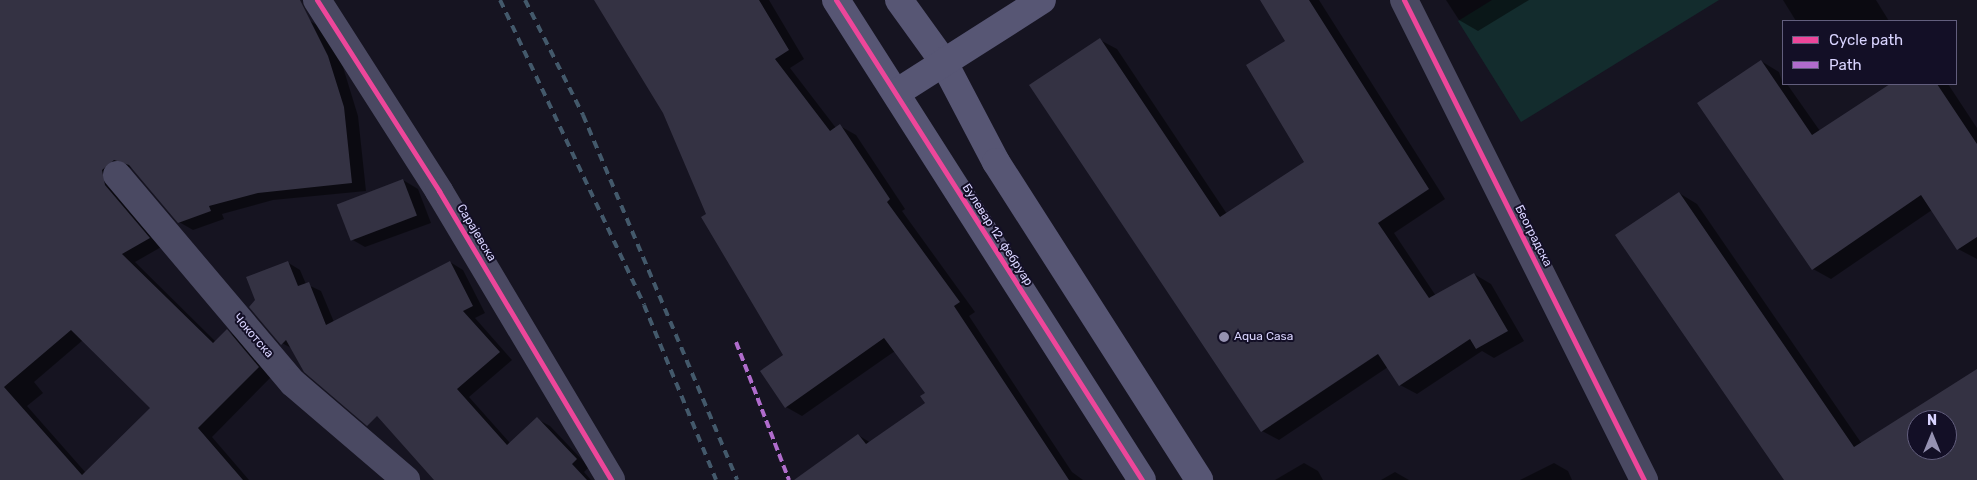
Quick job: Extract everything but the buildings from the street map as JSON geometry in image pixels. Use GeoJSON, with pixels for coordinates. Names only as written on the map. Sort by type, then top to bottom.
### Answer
{"type":"FeatureCollection","features":[{"type":"Feature","properties":{"kind":"main road","name":"Булевар 12. фебруар"},"geometry":{"type":"LineString","coordinates":[[836,0],[1142,480]]}},
{"type":"Feature","properties":{"kind":"main road"},"geometry":{"type":"LineString","coordinates":[[899,0],[943,61],[996,162],[1199,480]]}},
{"type":"Feature","properties":{"kind":"main road"},"geometry":{"type":"LineString","coordinates":[[896,93],[943,61],[1042,0]]}},
{"type":"Feature","properties":{"kind":"street","name":"Сарајевска"},"geometry":{"type":"LineString","coordinates":[[318,0],[440,191],[611,480]]}},
{"type":"Feature","properties":{"kind":"street","name":"Београдска"},"geometry":{"type":"LineString","coordinates":[[1404,0],[1644,480]]}},
{"type":"Feature","properties":{"kind":"street","name":"Чокотска"},"geometry":{"type":"LineString","coordinates":[[117,175],[293,383],[406,480]]}},
{"type":"Feature","properties":{"kind":"green space"},"geometry":{"type":"Polygon","coordinates":[[[1492,0],[1719,0],[1521,122],[1458,21],[1492,0]]]}},
{"type":"Feature","properties":{"kind":"railway"},"geometry":{"type":"LineString","coordinates":[[500,0],[644,305],[716,480]]}},
{"type":"Feature","properties":{"kind":"railway"},"geometry":{"type":"LineString","coordinates":[[525,0],[583,115],[737,480]]}},
{"type":"Feature","properties":{"kind":"marked path"},"geometry":{"type":"LineString","coordinates":[[736,342],[789,480]]}},
{"type":"Feature","properties":{"kind":"cycle path"},"geometry":{"type":"LineString","coordinates":[[317,0],[439,191],[611,480]]}},
{"type":"Feature","properties":{"kind":"cycle path"},"geometry":{"type":"LineString","coordinates":[[836,0],[1142,480]]}},
{"type":"Feature","properties":{"kind":"cycle path"},"geometry":{"type":"LineString","coordinates":[[1404,0],[1644,480]]}},
{"type":"Feature","properties":{"kind":"place","name":"Aqua Casa"},"geometry":{"type":"Point","coordinates":[1224,337]}}]}
